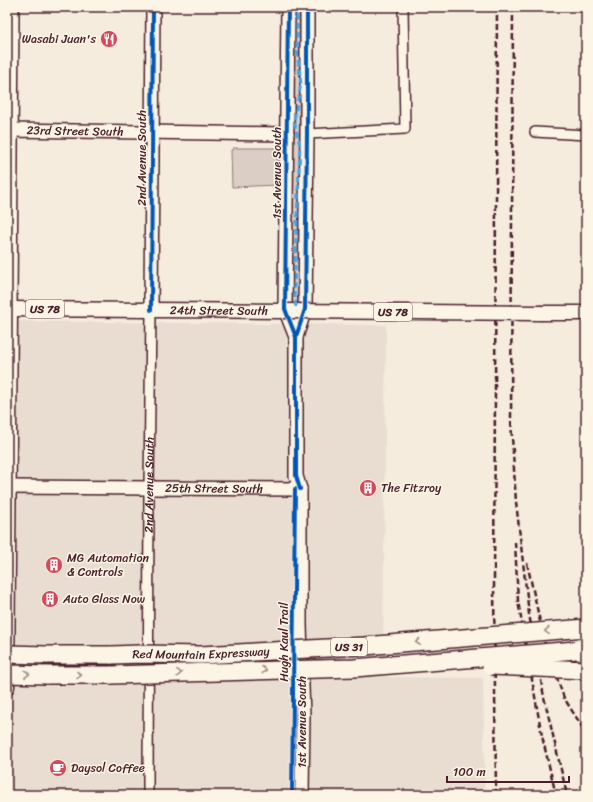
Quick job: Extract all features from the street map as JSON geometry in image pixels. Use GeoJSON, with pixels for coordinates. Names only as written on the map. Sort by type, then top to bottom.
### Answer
{"type":"FeatureCollection","features":[{"type":"Feature","properties":{"kind":"highway","name":"Red Mountain Expressway"},"geometry":{"type":"LineString","coordinates":[[46,651],[87,649],[106,655],[207,654],[364,646],[586,628]]}},
{"type":"Feature","properties":{"kind":"highway"},"geometry":{"type":"LineString","coordinates":[[7,646],[46,651]]}},
{"type":"Feature","properties":{"kind":"highway","name":"Red Mountain Expressway"},"geometry":{"type":"LineString","coordinates":[[7,674],[112,675],[354,668],[586,649]]}},
{"type":"Feature","properties":{"kind":"highway"},"geometry":{"type":"LineString","coordinates":[[7,654],[46,651]]}},
{"type":"Feature","properties":{"kind":"highway"},"geometry":{"type":"LineString","coordinates":[[421,662],[586,670]]}},
{"type":"Feature","properties":{"kind":"main road","name":"24th Street South"},"geometry":{"type":"LineString","coordinates":[[8,309],[586,313]]}},
{"type":"Feature","properties":{"kind":"main road","name":"US 78"},"geometry":{"type":"LineString","coordinates":[[7,686],[8,309]]}},
{"type":"Feature","properties":{"kind":"street"},"geometry":{"type":"LineString","coordinates":[[8,309],[9,130],[12,7]]}},
{"type":"Feature","properties":{"kind":"street","name":"2nd Avenue South"},"geometry":{"type":"LineString","coordinates":[[148,795],[152,7]]}},
{"type":"Feature","properties":{"kind":"street","name":"1st Avenue South"},"geometry":{"type":"LineString","coordinates":[[288,7],[285,309],[296,337]]}},
{"type":"Feature","properties":{"kind":"street","name":"1st Avenue South"},"geometry":{"type":"LineString","coordinates":[[302,795],[303,716],[300,620],[300,490],[296,476],[296,337],[305,309],[307,7]]}},
{"type":"Feature","properties":{"kind":"street"},"geometry":{"type":"LineString","coordinates":[[307,134],[405,129],[403,7]]}},
{"type":"Feature","properties":{"kind":"street","name":"23rd Street South"},"geometry":{"type":"LineString","coordinates":[[9,130],[287,134]]}},
{"type":"Feature","properties":{"kind":"street"},"geometry":{"type":"LineString","coordinates":[[535,132],[586,135]]}},
{"type":"Feature","properties":{"kind":"street","name":"25th Street South"},"geometry":{"type":"LineString","coordinates":[[8,487],[300,490]]}},
{"type":"Feature","properties":{"kind":"shaded area"},"geometry":{"type":"Polygon","coordinates":[[[292,7],[303,7],[302,308],[290,309],[292,7]]]}},
{"type":"Feature","properties":{"kind":"shaded area"},"geometry":{"type":"Polygon","coordinates":[[[233,148],[277,148],[277,185],[232,187],[231,150],[233,150],[233,148]]]}},
{"type":"Feature","properties":{"kind":"shaded area"},"geometry":{"type":"Polygon","coordinates":[[[7,321],[386,325],[383,677],[483,678],[485,795],[7,795],[7,321]]]}},
{"type":"Feature","properties":{"kind":"railway"},"geometry":{"type":"LineString","coordinates":[[496,795],[494,583],[497,7]]}},
{"type":"Feature","properties":{"kind":"railway"},"geometry":{"type":"LineString","coordinates":[[513,7],[511,420],[516,502],[529,614],[544,697],[567,795]]}},
{"type":"Feature","properties":{"kind":"railway"},"geometry":{"type":"LineString","coordinates":[[515,542],[518,601],[542,736],[556,795]]}},
{"type":"Feature","properties":{"kind":"railway"},"geometry":{"type":"LineString","coordinates":[[527,563],[545,644],[564,698],[586,733]]}},
{"type":"Feature","properties":{"kind":"marked path"},"geometry":{"type":"LineString","coordinates":[[296,307],[294,290],[300,146],[294,120],[301,84],[297,49],[297,7]]}},
{"type":"Feature","properties":{"kind":"cycle path"},"geometry":{"type":"LineString","coordinates":[[151,310],[153,7]]}},
{"type":"Feature","properties":{"kind":"cycle path"},"geometry":{"type":"LineString","coordinates":[[288,7],[285,309],[296,337]]}},
{"type":"Feature","properties":{"kind":"cycle path"},"geometry":{"type":"LineString","coordinates":[[300,489],[296,476],[296,337],[305,309],[307,7]]}},
{"type":"Feature","properties":{"kind":"cycle path","name":"Hugh Kaul Trail"},"geometry":{"type":"LineString","coordinates":[[292,795],[295,489]]}},
{"type":"Feature","properties":{"kind":"place","name":"Wasabi Juan's"},"geometry":{"type":"Point","coordinates":[109,39]}},
{"type":"Feature","properties":{"kind":"place","name":"The Fitzroy"},"geometry":{"type":"Point","coordinates":[368,488]}},
{"type":"Feature","properties":{"kind":"place","name":"MG Automation & Controls"},"geometry":{"type":"Point","coordinates":[54,565]}},
{"type":"Feature","properties":{"kind":"place","name":"Auto Glass Now"},"geometry":{"type":"Point","coordinates":[50,599]}},
{"type":"Feature","properties":{"kind":"place","name":"Daysol Coffee"},"geometry":{"type":"Point","coordinates":[58,768]}}]}
